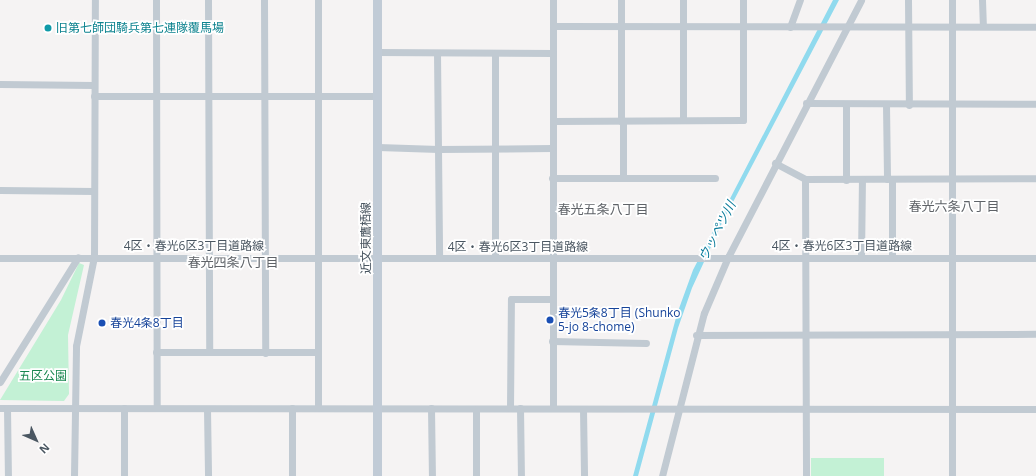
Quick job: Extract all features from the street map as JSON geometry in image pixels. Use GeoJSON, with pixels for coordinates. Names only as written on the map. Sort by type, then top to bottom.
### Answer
{"type":"FeatureCollection","features":[{"type":"Feature","properties":{"kind":"street"},"geometry":{"type":"LineString","coordinates":[[74,476],[76,346],[94,257],[94,0]]}},
{"type":"Feature","properties":{"kind":"street"},"geometry":{"type":"LineString","coordinates":[[156,0],[157,408]]}},
{"type":"Feature","properties":{"kind":"street"},"geometry":{"type":"LineString","coordinates":[[208,0],[209,352]]}},
{"type":"Feature","properties":{"kind":"street"},"geometry":{"type":"LineString","coordinates":[[264,0],[263,96],[265,353]]}},
{"type":"Feature","properties":{"kind":"street"},"geometry":{"type":"LineString","coordinates":[[318,0],[318,408]]}},
{"type":"Feature","properties":{"kind":"street","name":"近文東鷹栖線"},"geometry":{"type":"LineString","coordinates":[[377,0],[377,476]]}},
{"type":"Feature","properties":{"kind":"street"},"geometry":{"type":"LineString","coordinates":[[553,0],[553,408]]}},
{"type":"Feature","properties":{"kind":"street"},"geometry":{"type":"LineString","coordinates":[[621,0],[623,177]]}},
{"type":"Feature","properties":{"kind":"street"},"geometry":{"type":"LineString","coordinates":[[683,0],[683,120]]}},
{"type":"Feature","properties":{"kind":"street"},"geometry":{"type":"LineString","coordinates":[[553,121],[743,120],[743,0]]}},
{"type":"Feature","properties":{"kind":"street"},"geometry":{"type":"LineString","coordinates":[[790,27],[800,0]]}},
{"type":"Feature","properties":{"kind":"street"},"geometry":{"type":"LineString","coordinates":[[662,476],[696,335],[728,257],[806,103],[861,0]]}},
{"type":"Feature","properties":{"kind":"street"},"geometry":{"type":"LineString","coordinates":[[908,0],[908,105]]}},
{"type":"Feature","properties":{"kind":"street"},"geometry":{"type":"LineString","coordinates":[[952,0],[952,476]]}},
{"type":"Feature","properties":{"kind":"street"},"geometry":{"type":"LineString","coordinates":[[982,0],[983,26]]}},
{"type":"Feature","properties":{"kind":"street"},"geometry":{"type":"LineString","coordinates":[[553,26],[743,25],[790,27],[1036,27]]}},
{"type":"Feature","properties":{"kind":"street"},"geometry":{"type":"LineString","coordinates":[[377,52],[553,53]]}},
{"type":"Feature","properties":{"kind":"street"},"geometry":{"type":"LineString","coordinates":[[437,53],[439,258]]}},
{"type":"Feature","properties":{"kind":"street"},"geometry":{"type":"LineString","coordinates":[[495,53],[495,257]]}},
{"type":"Feature","properties":{"kind":"street"},"geometry":{"type":"LineString","coordinates":[[0,84],[94,85]]}},
{"type":"Feature","properties":{"kind":"street"},"geometry":{"type":"LineString","coordinates":[[94,96],[377,96]]}},
{"type":"Feature","properties":{"kind":"street"},"geometry":{"type":"LineString","coordinates":[[806,103],[886,105],[1036,104]]}},
{"type":"Feature","properties":{"kind":"street"},"geometry":{"type":"LineString","coordinates":[[846,104],[846,180]]}},
{"type":"Feature","properties":{"kind":"street"},"geometry":{"type":"LineString","coordinates":[[886,105],[892,258]]}},
{"type":"Feature","properties":{"kind":"street"},"geometry":{"type":"LineString","coordinates":[[378,147],[438,149],[552,148]]}},
{"type":"Feature","properties":{"kind":"street"},"geometry":{"type":"LineString","coordinates":[[775,163],[806,179],[1036,178]]}},
{"type":"Feature","properties":{"kind":"street"},"geometry":{"type":"LineString","coordinates":[[552,178],[715,178]]}},
{"type":"Feature","properties":{"kind":"street"},"geometry":{"type":"LineString","coordinates":[[806,179],[806,476]]}},
{"type":"Feature","properties":{"kind":"street"},"geometry":{"type":"LineString","coordinates":[[861,258],[862,179]]}},
{"type":"Feature","properties":{"kind":"street"},"geometry":{"type":"LineString","coordinates":[[0,190],[94,191]]}},
{"type":"Feature","properties":{"kind":"street","name":"4区・春光6区3丁目道路線"},"geometry":{"type":"LineString","coordinates":[[0,258],[264,258],[378,256],[439,258],[1036,258]]}},
{"type":"Feature","properties":{"kind":"street"},"geometry":{"type":"LineString","coordinates":[[0,382],[78,257]]}},
{"type":"Feature","properties":{"kind":"street"},"geometry":{"type":"LineString","coordinates":[[510,408],[511,299],[552,299]]}},
{"type":"Feature","properties":{"kind":"street"},"geometry":{"type":"LineString","coordinates":[[696,335],[1036,334]]}},
{"type":"Feature","properties":{"kind":"street"},"geometry":{"type":"LineString","coordinates":[[552,341],[646,344]]}},
{"type":"Feature","properties":{"kind":"street"},"geometry":{"type":"LineString","coordinates":[[156,352],[318,352]]}},
{"type":"Feature","properties":{"kind":"street"},"geometry":{"type":"LineString","coordinates":[[8,476],[4,408],[553,408],[806,410],[1036,409]]}},
{"type":"Feature","properties":{"kind":"street"},"geometry":{"type":"LineString","coordinates":[[124,408],[124,476]]}},
{"type":"Feature","properties":{"kind":"street"},"geometry":{"type":"LineString","coordinates":[[292,408],[292,476]]}},
{"type":"Feature","properties":{"kind":"street"},"geometry":{"type":"LineString","coordinates":[[431,408],[432,476]]}},
{"type":"Feature","properties":{"kind":"street"},"geometry":{"type":"LineString","coordinates":[[520,408],[521,476]]}},
{"type":"Feature","properties":{"kind":"street"},"geometry":{"type":"LineString","coordinates":[[207,409],[208,476]]}},
{"type":"Feature","properties":{"kind":"street"},"geometry":{"type":"LineString","coordinates":[[476,409],[476,476]]}},
{"type":"Feature","properties":{"kind":"street"},"geometry":{"type":"LineString","coordinates":[[583,409],[584,476]]}},
{"type":"Feature","properties":{"kind":"green space","name":"五区公園"},"geometry":{"type":"Polygon","coordinates":[[[79,263],[84,265],[68,335],[69,394],[64,401],[0,400],[61,300],[79,263]]]}},
{"type":"Feature","properties":{"kind":"green space"},"geometry":{"type":"Polygon","coordinates":[[[811,458],[884,458],[884,476],[811,476],[811,458]]]}},
{"type":"Feature","properties":{"kind":"water","name":"ウッペツ川"},"geometry":{"type":"Polygon","coordinates":[[[833,0],[839,0],[721,225],[692,288],[678,328],[638,476],[633,476],[677,314],[693,270],[833,0]]]}},
{"type":"Feature","properties":{"kind":"place","name":"旧第七師団騎兵第七連隊覆馬場"},"geometry":{"type":"Point","coordinates":[48,28]}},
{"type":"Feature","properties":{"kind":"place","name":"春光5条8丁目 (Shunko 5-jo 8-chome)"},"geometry":{"type":"Point","coordinates":[550,320]}},
{"type":"Feature","properties":{"kind":"place","name":"春光4条8丁目"},"geometry":{"type":"Point","coordinates":[102,323]}},
{"type":"Feature","properties":{"kind":"district","name":"春光六条八丁目"},"geometry":{"type":"Point","coordinates":[954,206]}},
{"type":"Feature","properties":{"kind":"district","name":"春光五条八丁目"},"geometry":{"type":"Point","coordinates":[603,209]}},
{"type":"Feature","properties":{"kind":"district","name":"春光四条八丁目"},"geometry":{"type":"Point","coordinates":[233,262]}}]}
